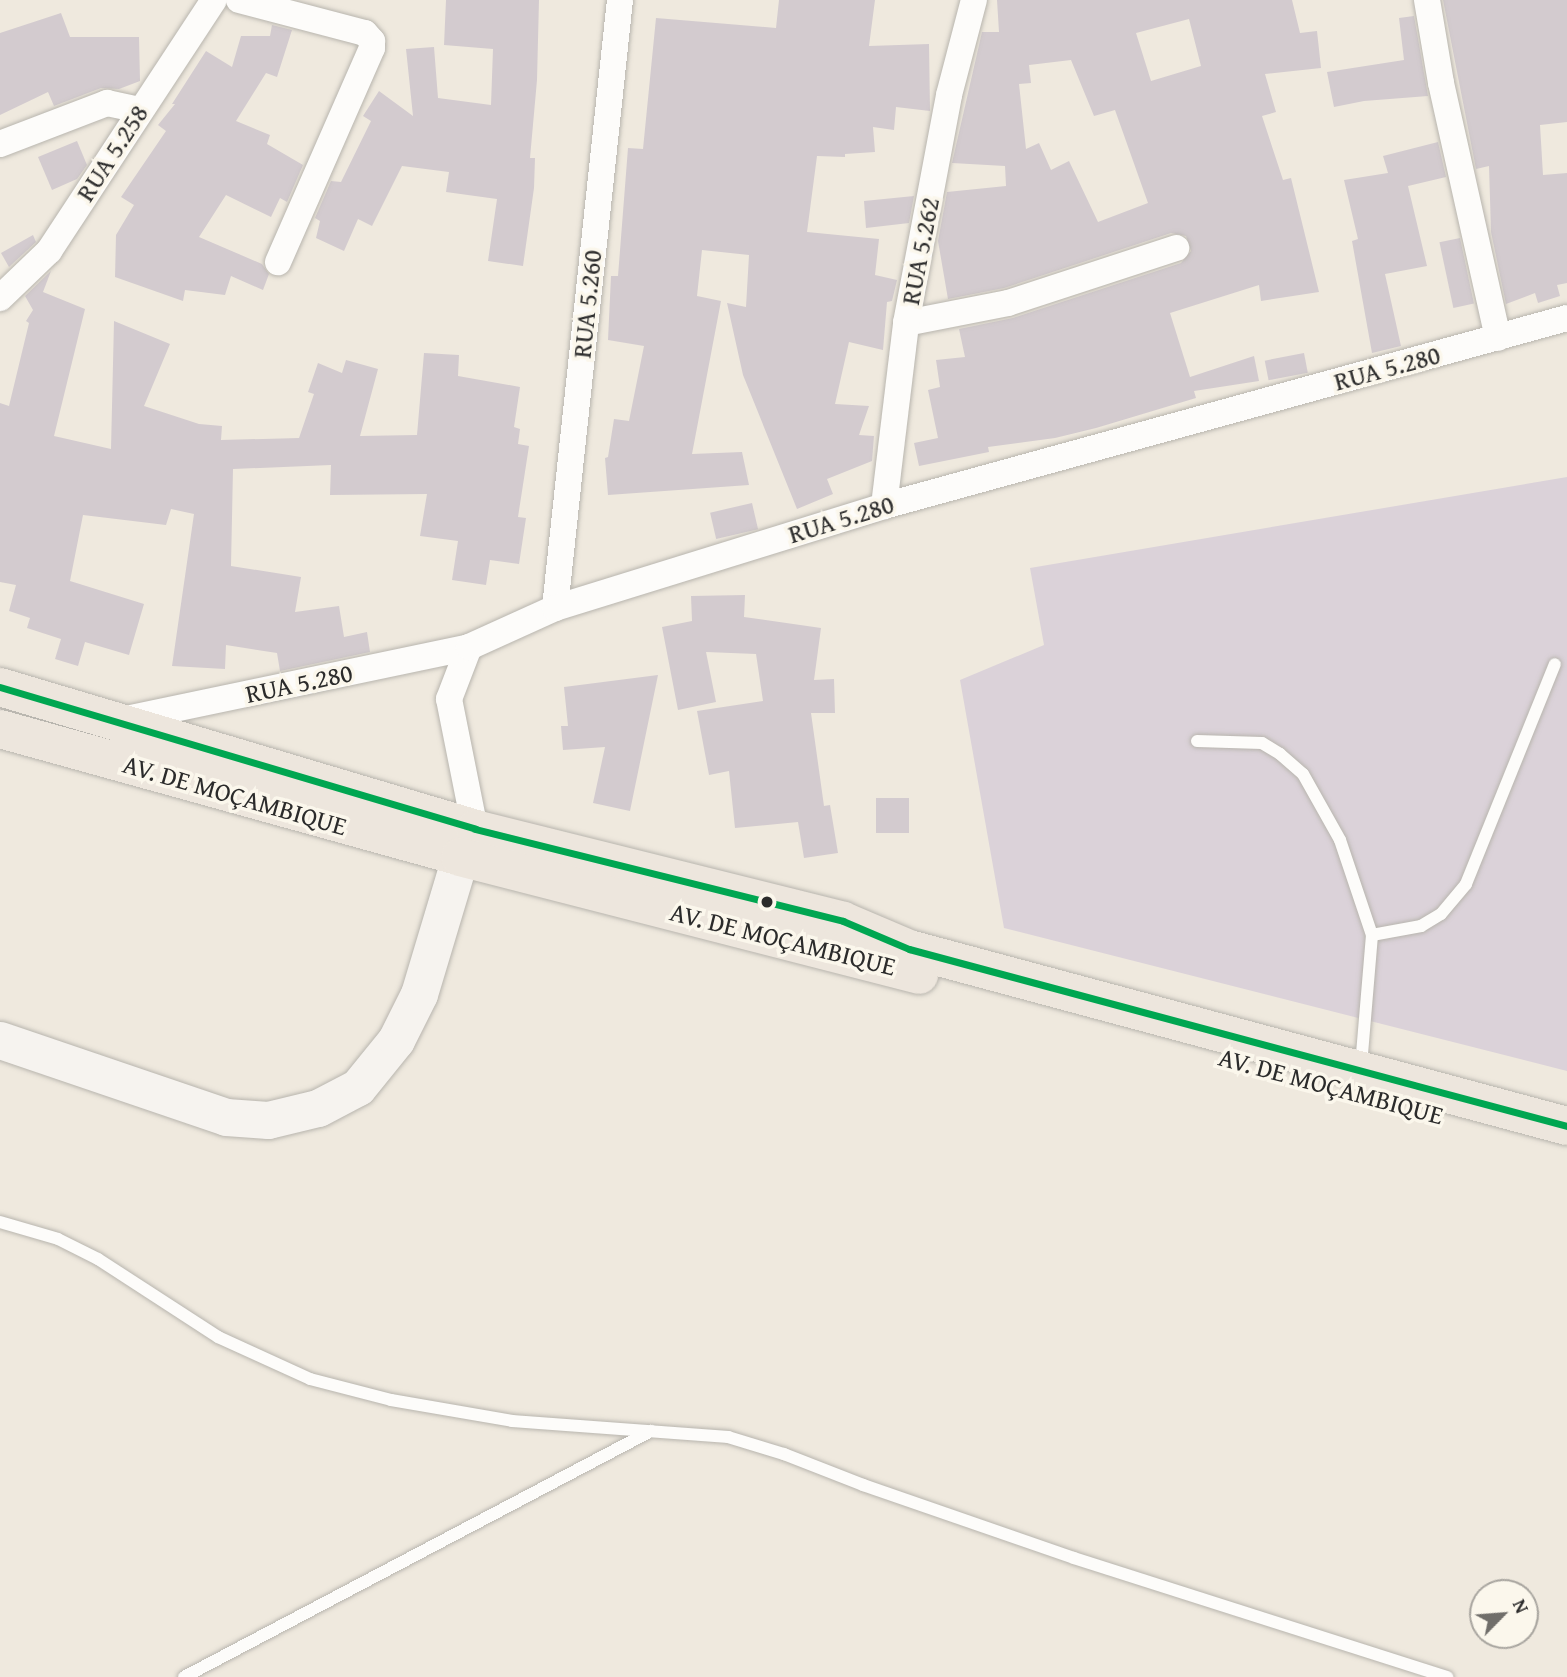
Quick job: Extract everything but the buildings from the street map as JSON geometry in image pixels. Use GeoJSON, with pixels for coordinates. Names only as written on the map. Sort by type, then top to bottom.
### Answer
{"type":"FeatureCollection","features":[{"type":"Feature","properties":{"kind":"highway","name":"AV. DE MOÇAMBIQUE"},"geometry":{"type":"LineString","coordinates":[[0,687],[117,721],[468,843],[823,948],[1567,1148]]}},
{"type":"Feature","properties":{"kind":"highway","name":"AV. DE MOÇAMBIQUE"},"geometry":{"type":"LineString","coordinates":[[0,729],[468,843],[843,921],[909,948],[1567,1126]]}},
{"type":"Feature","properties":{"kind":"street","name":"RUA 5.258"},"geometry":{"type":"LineString","coordinates":[[0,298],[49,251],[139,110],[214,0]]}},
{"type":"Feature","properties":{"kind":"street"},"geometry":{"type":"LineString","coordinates":[[239,0],[365,33],[372,41],[372,48],[278,262]]}},
{"type":"Feature","properties":{"kind":"street","name":"RUA 5.260"},"geometry":{"type":"LineString","coordinates":[[555,608],[620,0]]}},
{"type":"Feature","properties":{"kind":"street","name":"RUA 5.262"},"geometry":{"type":"LineString","coordinates":[[884,506],[906,323],[949,94],[974,0]]}},
{"type":"Feature","properties":{"kind":"street"},"geometry":{"type":"LineString","coordinates":[[1427,0],[1441,83],[1498,338]]}},
{"type":"Feature","properties":{"kind":"street"},"geometry":{"type":"LineString","coordinates":[[0,144],[107,103],[139,110]]}},
{"type":"Feature","properties":{"kind":"street"},"geometry":{"type":"LineString","coordinates":[[906,323],[1008,303],[1176,248]]}},
{"type":"Feature","properties":{"kind":"street","name":"RUA 5.280"},"geometry":{"type":"LineString","coordinates":[[117,721],[469,647],[555,608],[884,506],[1567,318]]}},
{"type":"Feature","properties":{"kind":"street"},"geometry":{"type":"LineString","coordinates":[[0,1040],[226,1117],[268,1120],[317,1108],[358,1087],[396,1040],[419,993],[468,843],[449,699],[469,647]]}},
{"type":"Feature","properties":{"kind":"lane"},"geometry":{"type":"LineString","coordinates":[[1372,935],[1421,926],[1441,914],[1466,884],[1555,664]]}},
{"type":"Feature","properties":{"kind":"lane"},"geometry":{"type":"LineString","coordinates":[[1197,741],[1262,743],[1303,774],[1340,840],[1372,935],[1360,1070]]}},
{"type":"Feature","properties":{"kind":"lane"},"geometry":{"type":"LineString","coordinates":[[0,1222],[58,1239],[99,1259],[218,1337],[310,1379],[391,1400],[512,1421],[727,1437],[773,1450],[863,1485],[1074,1558],[1448,1677]]}},
{"type":"Feature","properties":{"kind":"lane"},"geometry":{"type":"LineString","coordinates":[[184,1677],[652,1431]]}},
{"type":"Feature","properties":{"kind":"shaded area"},"geometry":{"type":"Polygon","coordinates":[[[1567,477],[1567,1071],[1004,928],[960,680],[1044,645],[1030,568],[1567,477]]]}},
{"type":"Feature","properties":{"kind":"transit line"},"geometry":{"type":"LineString","coordinates":[[0,687],[475,829],[843,921],[909,949],[1567,1126]]}}]}
